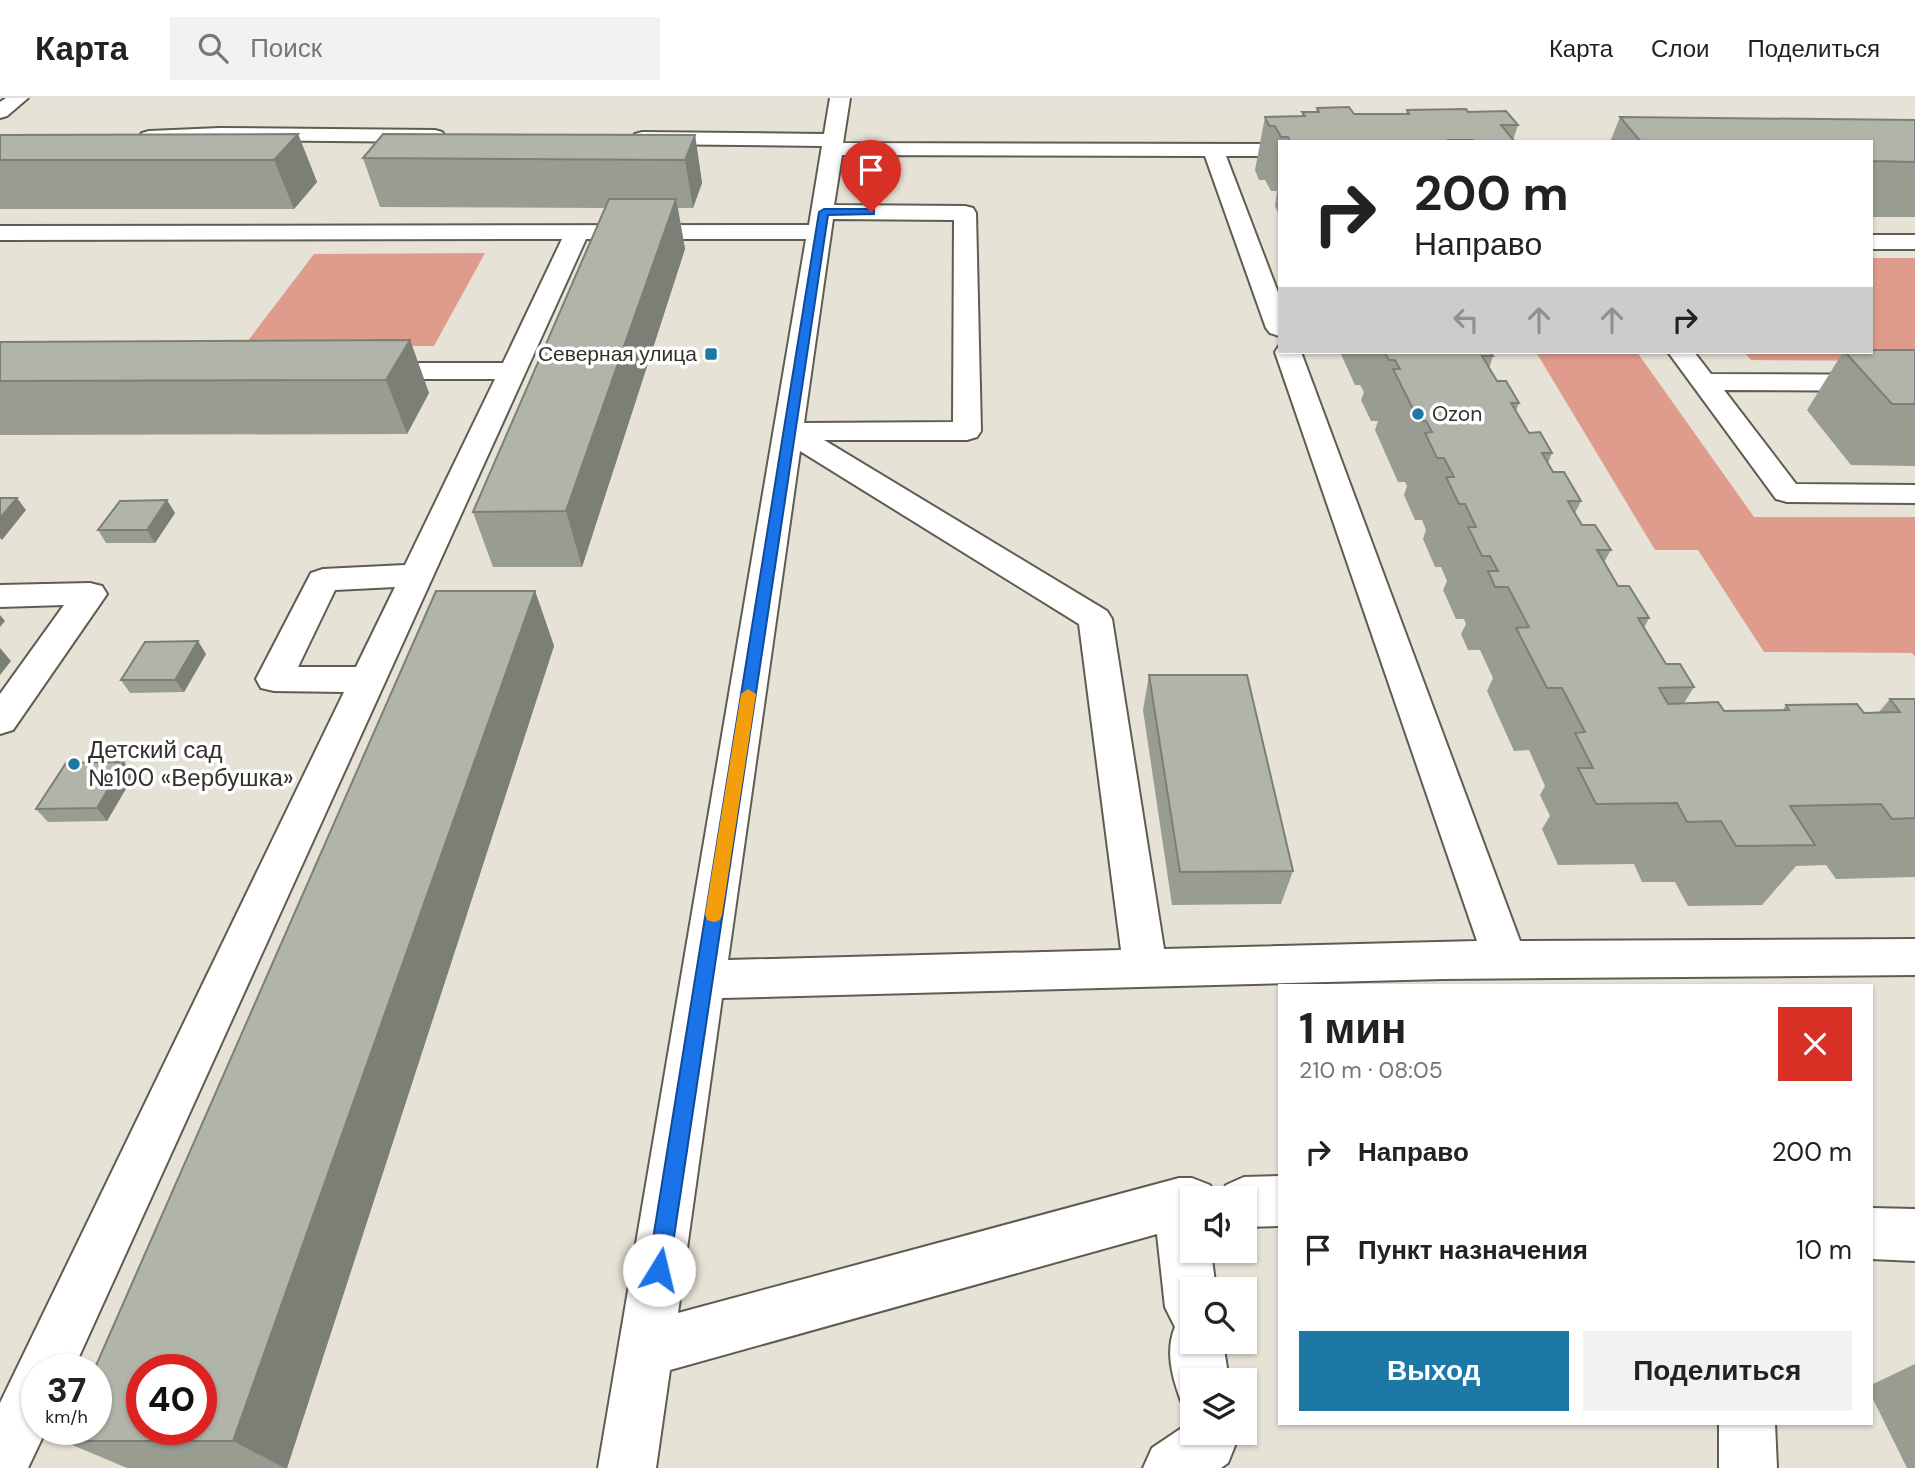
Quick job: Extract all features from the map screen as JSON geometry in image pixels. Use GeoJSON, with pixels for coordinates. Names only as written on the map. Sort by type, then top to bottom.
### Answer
{"type":"FeatureCollection","features":[{"type":"Feature","properties":{"kind":"street"},"geometry":{"type":"LineString","coordinates":[[0,112],[18,98]]}},
{"type":"Feature","properties":{"kind":"street"},"geometry":{"type":"LineString","coordinates":[[627,1468],[840,98]]}},
{"type":"Feature","properties":{"kind":"street"},"geometry":{"type":"LineString","coordinates":[[126,138],[220,134],[451,136]]}},
{"type":"Feature","properties":{"kind":"street"},"geometry":{"type":"LineString","coordinates":[[296,152],[312,135]]}},
{"type":"Feature","properties":{"kind":"street"},"geometry":{"type":"LineString","coordinates":[[619,137],[834,145],[1278,150]]}},
{"type":"Feature","properties":{"kind":"street"},"geometry":{"type":"LineString","coordinates":[[1213,150],[1278,325]]}},
{"type":"Feature","properties":{"kind":"street"},"geometry":{"type":"LineString","coordinates":[[0,233],[577,233],[965,213],[967,431],[790,432]]}},
{"type":"Feature","properties":{"kind":"street"},"geometry":{"type":"LineString","coordinates":[[52,1354],[577,233]]}},
{"type":"Feature","properties":{"kind":"street"},"geometry":{"type":"LineString","coordinates":[[1873,242],[1915,242]]}},
{"type":"Feature","properties":{"kind":"street"},"geometry":{"type":"LineString","coordinates":[[1289,354],[1505,960]]}},
{"type":"Feature","properties":{"kind":"street"},"geometry":{"type":"LineString","coordinates":[[1683,354],[1787,493],[1915,494]]}},
{"type":"Feature","properties":{"kind":"street"},"geometry":{"type":"LineString","coordinates":[[346,371],[513,371]]}},
{"type":"Feature","properties":{"kind":"street"},"geometry":{"type":"LineString","coordinates":[[1705,382],[1915,383]]}},
{"type":"Feature","properties":{"kind":"street"},"geometry":{"type":"LineString","coordinates":[[790,432],[1095,619],[1145,968]]}},
{"type":"Feature","properties":{"kind":"street"},"geometry":{"type":"LineString","coordinates":[[368,680],[274,679],[324,580],[417,575]]}},
{"type":"Feature","properties":{"kind":"street"},"geometry":{"type":"LineString","coordinates":[[0,596],[90,594],[0,721]]}},
{"type":"Feature","properties":{"kind":"street"},"geometry":{"type":"LineString","coordinates":[[704,980],[1505,960],[1915,957]]}},
{"type":"Feature","properties":{"kind":"street"},"geometry":{"type":"LineString","coordinates":[[1257,1202],[1278,1201]]}},
{"type":"Feature","properties":{"kind":"street"},"geometry":{"type":"LineString","coordinates":[[646,1349],[1180,1204]]}},
{"type":"Feature","properties":{"kind":"street"},"geometry":{"type":"LineString","coordinates":[[1873,1234],[1915,1235]]}},
{"type":"Feature","properties":{"kind":"street"},"geometry":{"type":"LineString","coordinates":[[0,1465],[21,1421]]}},
{"type":"Feature","properties":{"kind":"street"},"geometry":{"type":"LineString","coordinates":[[1747,1425],[1748,1468]]}},
{"type":"Feature","properties":{"kind":"shaded area"},"geometry":{"type":"Polygon","coordinates":[[[485,253],[434,346],[244,346],[314,254],[485,253]]]}},
{"type":"Feature","properties":{"kind":"shaded area"},"geometry":{"type":"Polygon","coordinates":[[[1873,258],[1915,258],[1915,361],[1751,360],[1746,354],[1873,354],[1873,258]]]}},
{"type":"Feature","properties":{"kind":"shaded area"},"geometry":{"type":"Polygon","coordinates":[[[1537,354],[1638,354],[1754,517],[1915,517],[1915,657],[1912,653],[1764,652],[1698,550],[1655,550],[1537,354]]]}},
{"type":"Feature","properties":{"kind":"building"},"geometry":{"type":"Polygon","coordinates":[[[1349,107],[1354,114],[1409,114],[1407,110],[1506,111],[1518,125],[1501,125],[1513,140],[1289,140],[1288,137],[1281,137],[1275,126],[1269,126],[1265,117],[1305,116],[1302,112],[1319,112],[1317,108],[1349,107]]]}},
{"type":"Feature","properties":{"kind":"building"},"geometry":{"type":"Polygon","coordinates":[[[1620,117],[1915,120],[1915,162],[1873,161],[1873,140],[1639,140],[1620,117]]]}},
{"type":"Feature","properties":{"kind":"building"},"geometry":{"type":"Polygon","coordinates":[[[298,134],[274,160],[0,160],[0,135],[298,134]]]}},
{"type":"Feature","properties":{"kind":"building"},"geometry":{"type":"Polygon","coordinates":[[[383,134],[695,135],[685,160],[363,158],[383,134]]]}},
{"type":"Feature","properties":{"kind":"building"},"geometry":{"type":"Polygon","coordinates":[[[609,199],[676,199],[566,511],[473,512],[609,199]]]}},
{"type":"Feature","properties":{"kind":"building"},"geometry":{"type":"Polygon","coordinates":[[[410,340],[386,380],[0,381],[0,342],[410,340]]]}},
{"type":"Feature","properties":{"kind":"building"},"geometry":{"type":"Polygon","coordinates":[[[1873,350],[1915,350],[1915,404],[1892,404],[1847,354],[1873,354],[1873,350]]]}},
{"type":"Feature","properties":{"kind":"building"},"geometry":{"type":"Polygon","coordinates":[[[1385,354],[1492,354],[1493,356],[1482,356],[1497,381],[1506,381],[1519,403],[1511,403],[1529,433],[1540,432],[1552,453],[1542,453],[1553,472],[1564,472],[1581,501],[1568,501],[1571,507],[1582,525],[1595,525],[1611,550],[1597,550],[1618,586],[1629,586],[1649,618],[1638,618],[1666,664],[1680,664],[1694,687],[1659,688],[1668,704],[1718,702],[1724,711],[1789,710],[1786,705],[1857,704],[1864,713],[1900,712],[1890,699],[1915,699],[1915,818],[1892,819],[1881,804],[1790,806],[1815,845],[1736,846],[1721,821],[1687,822],[1677,803],[1596,804],[1578,768],[1593,768],[1575,733],[1585,732],[1562,688],[1547,688],[1516,628],[1529,627],[1508,587],[1495,587],[1488,571],[1498,571],[1490,556],[1482,556],[1468,527],[1476,527],[1465,504],[1459,504],[1446,477],[1454,477],[1444,458],[1437,458],[1425,433],[1432,432],[1426,421],[1419,421],[1393,369],[1400,369],[1395,360],[1389,360],[1385,354]]]}},
{"type":"Feature","properties":{"kind":"building"},"geometry":{"type":"Polygon","coordinates":[[[0,498],[17,498],[0,518],[0,498]]]}},
{"type":"Feature","properties":{"kind":"building"},"geometry":{"type":"Polygon","coordinates":[[[167,500],[147,530],[98,530],[120,501],[167,500]]]}},
{"type":"Feature","properties":{"kind":"building"},"geometry":{"type":"Polygon","coordinates":[[[436,591],[535,591],[233,1441],[217,1441],[217,1354],[126,1354],[126,1441],[112,1441],[112,1354],[101,1354],[436,591]]]}},
{"type":"Feature","properties":{"kind":"building"},"geometry":{"type":"Polygon","coordinates":[[[198,641],[175,680],[121,680],[145,642],[198,641]]]}},
{"type":"Feature","properties":{"kind":"building"},"geometry":{"type":"Polygon","coordinates":[[[1149,675],[1247,675],[1293,871],[1180,872],[1149,675]]]}},
{"type":"Feature","properties":{"kind":"building"},"geometry":{"type":"Polygon","coordinates":[[[124,762],[97,808],[36,809],[66,763],[124,762]]]}},
{"type":"Feature","properties":{"kind":"slow traffic"},"geometry":{"type":"LineString","coordinates":[[714,915],[748,694]]}},
{"type":"Feature","properties":{"kind":"place","name":"Северная улица"},"geometry":{"type":"Point","coordinates":[711,354]}},
{"type":"Feature","properties":{"kind":"place","name":"Ozon"},"geometry":{"type":"Point","coordinates":[1418,414]}},
{"type":"Feature","properties":{"kind":"place","name":"Детский сад №100 «Вербушка»"},"geometry":{"type":"Point","coordinates":[74,764]}},
{"type":"Feature","properties":{"kind":"route"},"geometry":{"type":"LineString","coordinates":[[659,1270],[824,212],[871,212]]}}]}
